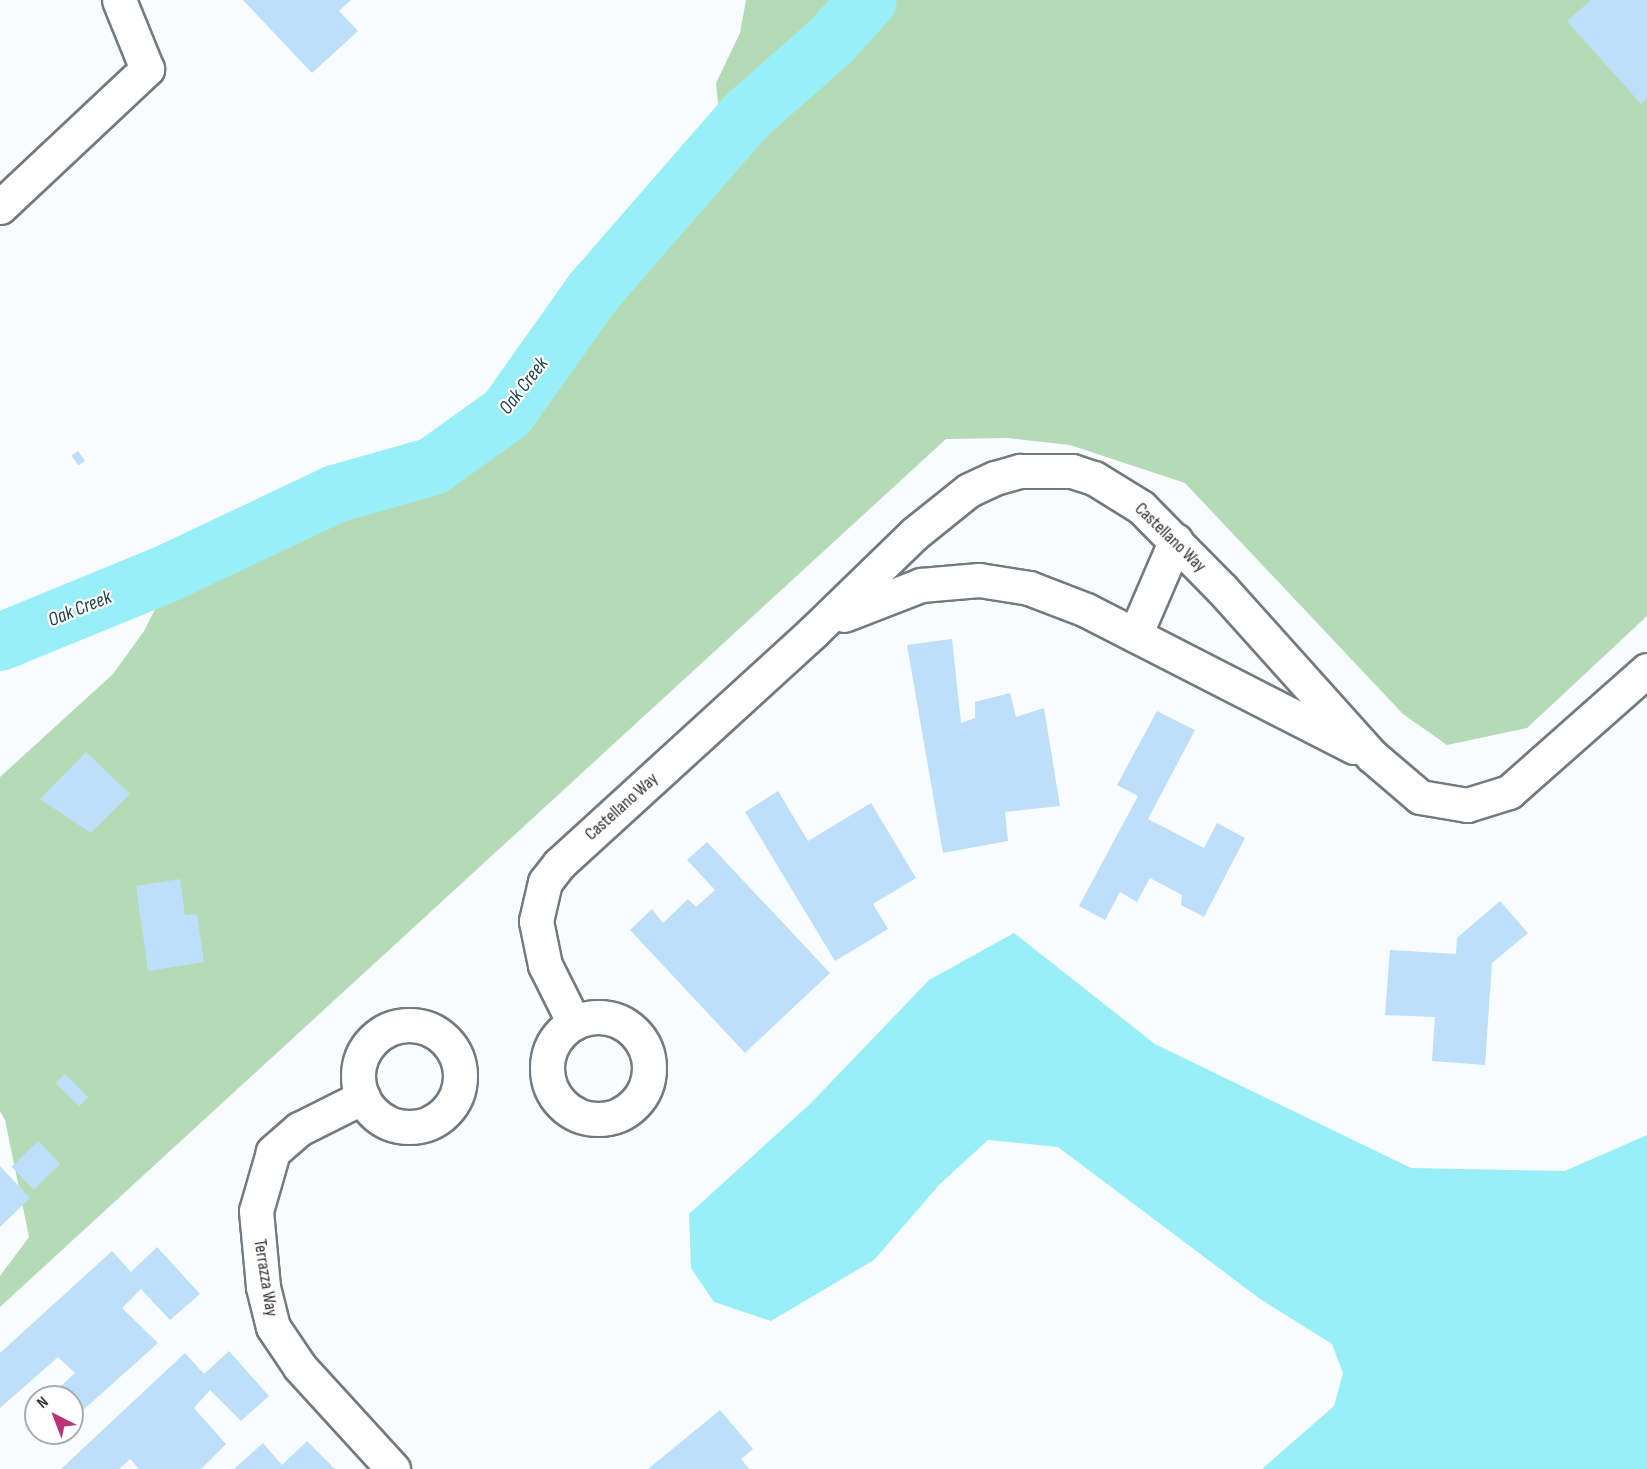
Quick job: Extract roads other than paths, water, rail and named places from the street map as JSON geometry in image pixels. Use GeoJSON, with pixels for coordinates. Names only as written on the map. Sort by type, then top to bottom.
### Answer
{"type":"FeatureCollection","features":[{"type":"Feature","properties":{"kind":"street"},"geometry":{"type":"LineString","coordinates":[[0,207],[147,69],[119,0]]}},
{"type":"Feature","properties":{"kind":"street","name":"Castellano Way"},"geometry":{"type":"LineString","coordinates":[[574,1023],[554,987],[539,943],[536,921],[545,882],[559,864],[812,633],[946,506],[969,490],[1020,471],[1056,469],[1094,478],[1141,507],[1176,540],[1372,756],[1420,797],[1443,804],[1488,802],[1530,776],[1647,670]]}},
{"type":"Feature","properties":{"kind":"street"},"geometry":{"type":"LineString","coordinates":[[1135,635],[1176,540]]}},
{"type":"Feature","properties":{"kind":"street","name":"Castellano Way"},"geometry":{"type":"LineString","coordinates":[[812,633],[860,606],[921,585],[979,580],[1054,595],[1372,756]]}},
{"type":"Feature","properties":{"kind":"street","name":"Terrazza Way"},"geometry":{"type":"LineString","coordinates":[[363,1098],[299,1129],[273,1152],[256,1210],[263,1287],[273,1327],[300,1367],[393,1469]]}},
{"type":"Feature","properties":{"kind":"water"},"geometry":{"type":"Polygon","coordinates":[[[1014,933],[1155,1044],[1411,1168],[1565,1171],[1647,1135],[1647,1469],[1262,1469],[1334,1406],[1343,1373],[1332,1344],[1260,1299],[1058,1147],[988,1140],[940,1184],[874,1260],[771,1321],[714,1302],[691,1268],[689,1214],[811,1103],[929,980],[1014,933]]]}},
{"type":"Feature","properties":{"kind":"waterway","name":"Oak Creek"},"geometry":{"type":"LineString","coordinates":[[0,642],[166,574],[335,494],[433,466],[507,413],[593,292],[746,116],[831,41],[868,0]]}}]}
